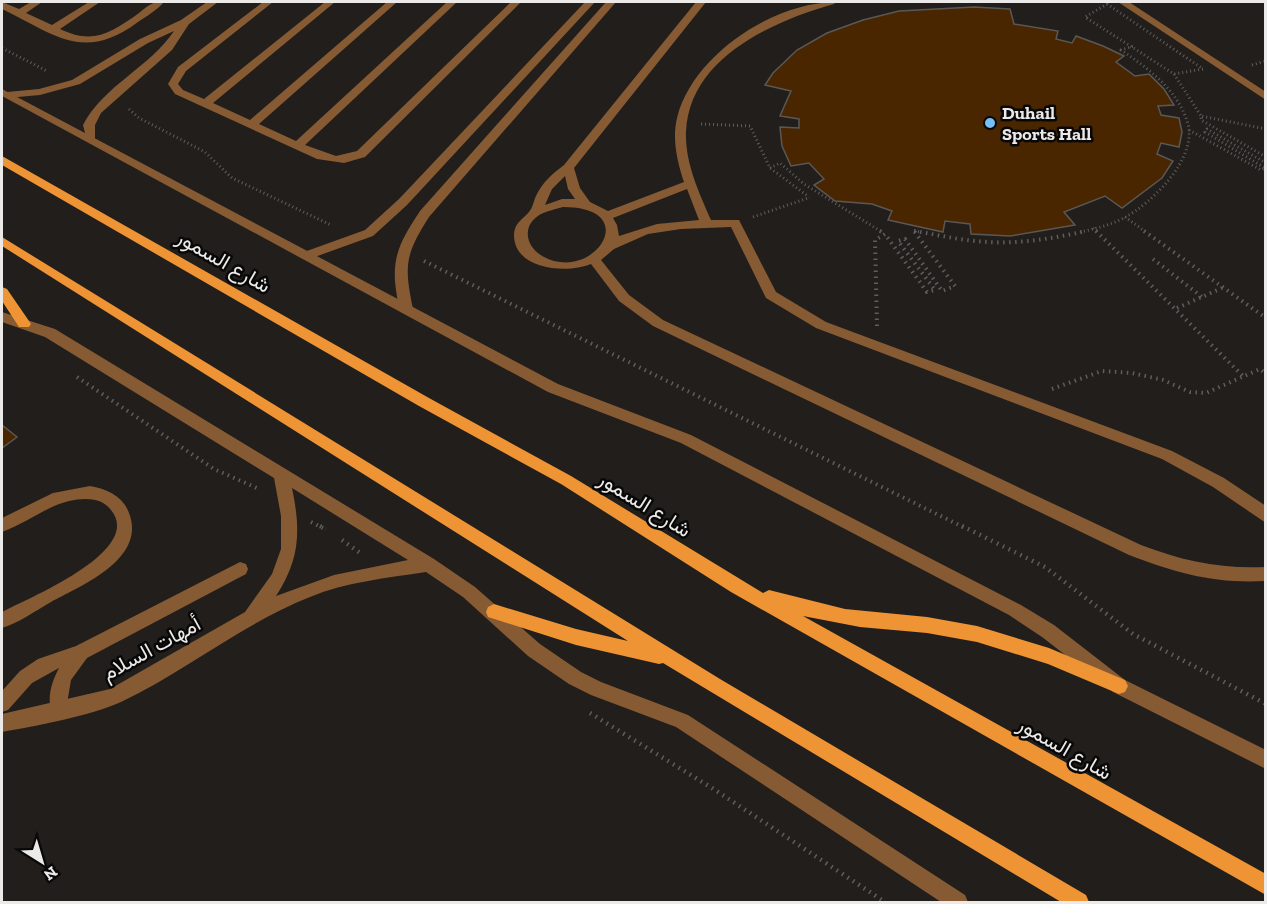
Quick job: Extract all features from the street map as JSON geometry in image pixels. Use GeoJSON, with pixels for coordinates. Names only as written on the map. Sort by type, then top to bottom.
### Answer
{"type":"FeatureCollection","features":[{"type":"Feature","properties":{"kind":"main road","name":"شارع السمور"},"geometry":{"type":"LineString","coordinates":[[2,160],[424,402],[566,480],[737,587],[1164,830],[1266,885]]}},
{"type":"Feature","properties":{"kind":"main road"},"geometry":{"type":"LineString","coordinates":[[2,241],[674,660],[1079,903]]}},
{"type":"Feature","properties":{"kind":"main road"},"geometry":{"type":"LineString","coordinates":[[2,292],[24,324]]}},
{"type":"Feature","properties":{"kind":"main road"},"geometry":{"type":"LineString","coordinates":[[737,587],[817,611],[880,622],[926,625],[1014,643],[1084,669],[1119,686]]}},
{"type":"Feature","properties":{"kind":"main road"},"geometry":{"type":"LineString","coordinates":[[494,612],[576,637],[674,660]]}},
{"type":"Feature","properties":{"kind":"street"},"geometry":{"type":"LineString","coordinates":[[18,14],[37,2]]}},
{"type":"Feature","properties":{"kind":"street"},"geometry":{"type":"LineString","coordinates":[[52,30],[95,2]]}},
{"type":"Feature","properties":{"kind":"street"},"geometry":{"type":"LineString","coordinates":[[2,5],[77,41],[99,40],[113,34],[159,2]]}},
{"type":"Feature","properties":{"kind":"street"},"geometry":{"type":"LineString","coordinates":[[90,139],[91,118],[110,98],[135,60],[157,34],[185,22],[213,2]]}},
{"type":"Feature","properties":{"kind":"street"},"geometry":{"type":"LineString","coordinates":[[268,2],[182,69],[174,79],[175,88],[179,92],[330,160],[346,160],[361,154],[516,2]]}},
{"type":"Feature","properties":{"kind":"street"},"geometry":{"type":"LineString","coordinates":[[205,104],[330,2]]}},
{"type":"Feature","properties":{"kind":"street"},"geometry":{"type":"LineString","coordinates":[[251,125],[392,2]]}},
{"type":"Feature","properties":{"kind":"street"},"geometry":{"type":"LineString","coordinates":[[297,146],[452,2]]}},
{"type":"Feature","properties":{"kind":"street"},"geometry":{"type":"LineString","coordinates":[[308,255],[369,233],[403,202],[590,2]]}},
{"type":"Feature","properties":{"kind":"street"},"geometry":{"type":"LineString","coordinates":[[406,309],[398,268],[402,250],[424,214],[611,2]]}},
{"type":"Feature","properties":{"kind":"street"},"geometry":{"type":"LineString","coordinates":[[537,211],[543,192],[549,184],[568,168],[701,2]]}},
{"type":"Feature","properties":{"kind":"street"},"geometry":{"type":"LineString","coordinates":[[707,224],[690,183],[681,141],[682,123],[690,95],[708,69],[730,45],[769,22],[831,2]]}},
{"type":"Feature","properties":{"kind":"street"},"geometry":{"type":"LineString","coordinates":[[1126,3],[1142,2]]}},
{"type":"Feature","properties":{"kind":"street"},"geometry":{"type":"LineString","coordinates":[[1126,3],[1266,97]]}},
{"type":"Feature","properties":{"kind":"street"},"geometry":{"type":"LineString","coordinates":[[4,94],[40,93],[135,60],[176,39],[185,22]]}},
{"type":"Feature","properties":{"kind":"street","name":"شارع السمور"},"geometry":{"type":"LineString","coordinates":[[4,94],[554,388],[655,425],[718,454],[1014,610],[1048,631],[1119,686],[1266,760]]}},
{"type":"Feature","properties":{"kind":"street"},"geometry":{"type":"LineString","coordinates":[[568,168],[574,189],[586,205]]}},
{"type":"Feature","properties":{"kind":"street"},"geometry":{"type":"LineString","coordinates":[[606,216],[648,202],[690,183]]}},
{"type":"Feature","properties":{"kind":"street"},"geometry":{"type":"LineString","coordinates":[[611,245],[614,233],[606,216],[586,205],[562,203],[537,211],[521,226],[522,246],[528,254],[538,261],[566,266],[594,260],[611,245],[652,228],[688,223],[735,223],[771,295],[821,325],[1167,455],[1200,470],[1234,491],[1266,516]]}},
{"type":"Feature","properties":{"kind":"street"},"geometry":{"type":"LineString","coordinates":[[594,260],[624,298],[658,323],[1135,550],[1208,574],[1236,577],[1266,574]]}},
{"type":"Feature","properties":{"kind":"street"},"geometry":{"type":"LineString","coordinates":[[2,317],[50,333],[428,564],[494,612],[554,664],[597,689],[682,721],[958,903]]}},
{"type":"Feature","properties":{"kind":"street","name":"أمهات السلام"},"geometry":{"type":"LineString","coordinates":[[249,618],[275,584],[284,567],[292,533],[282,475]]}},
{"type":"Feature","properties":{"kind":"street"},"geometry":{"type":"LineString","coordinates":[[2,525],[54,500],[80,492],[109,497],[118,505],[124,516],[125,528],[116,550],[98,569],[2,620]]}},
{"type":"Feature","properties":{"kind":"street","name":"أمهات السلام"},"geometry":{"type":"LineString","coordinates":[[2,723],[114,696],[249,618],[303,592],[330,583],[428,564]]}},
{"type":"Feature","properties":{"kind":"street"},"geometry":{"type":"LineString","coordinates":[[2,704],[26,677],[44,665],[81,652],[240,569]]}},
{"type":"Feature","properties":{"kind":"street"},"geometry":{"type":"LineString","coordinates":[[59,710],[57,696],[61,680],[69,665],[81,652]]}},
{"type":"Feature","properties":{"kind":"path"},"geometry":{"type":"LineString","coordinates":[[1085,17],[1166,68]]}},
{"type":"Feature","properties":{"kind":"path"},"geometry":{"type":"LineString","coordinates":[[770,168],[780,163],[798,180],[870,222],[885,234],[927,292],[935,290],[898,241],[905,238],[942,291],[955,286],[914,231],[962,239],[1012,242],[1093,228],[1125,217],[1170,179],[1180,163],[1189,137],[1189,129],[1169,89],[1121,50],[1134,46]]}},
{"type":"Feature","properties":{"kind":"path"},"geometry":{"type":"LineString","coordinates":[[2,48],[50,73],[76,82]]}},
{"type":"Feature","properties":{"kind":"path"},"geometry":{"type":"LineString","coordinates":[[1174,74],[1201,116],[1201,120],[1266,157]]}},
{"type":"Feature","properties":{"kind":"path"},"geometry":{"type":"LineString","coordinates":[[110,98],[124,104],[139,118],[205,152],[232,178],[322,222],[357,228],[369,233]]}},
{"type":"Feature","properties":{"kind":"path"},"geometry":{"type":"LineString","coordinates":[[1201,116],[1266,129]]}},
{"type":"Feature","properties":{"kind":"path"},"geometry":{"type":"LineString","coordinates":[[682,123],[750,126],[770,168],[809,197],[735,223]]}},
{"type":"Feature","properties":{"kind":"path"},"geometry":{"type":"LineString","coordinates":[[1189,129],[1261,170],[1265,168],[1204,132],[1207,129],[1266,163]]}},
{"type":"Feature","properties":{"kind":"path"},"geometry":{"type":"LineString","coordinates":[[1125,217],[1266,318]]}},
{"type":"Feature","properties":{"kind":"path"},"geometry":{"type":"LineString","coordinates":[[1093,228],[1243,376]]}},
{"type":"Feature","properties":{"kind":"path"},"geometry":{"type":"LineString","coordinates":[[868,343],[877,326],[875,240],[885,234]]}},
{"type":"Feature","properties":{"kind":"path"},"geometry":{"type":"LineString","coordinates":[[402,250],[1045,567],[1076,587],[1102,612],[1133,634],[1266,704]]}},
{"type":"Feature","properties":{"kind":"path"},"geometry":{"type":"LineString","coordinates":[[1153,259],[1202,297]]}},
{"type":"Feature","properties":{"kind":"path"},"geometry":{"type":"LineString","coordinates":[[1176,308],[1223,288]]}},
{"type":"Feature","properties":{"kind":"path"},"geometry":{"type":"LineString","coordinates":[[1017,399],[1102,371],[1153,377],[1190,392],[1206,393],[1260,369],[1266,374]]}},
{"type":"Feature","properties":{"kind":"path"},"geometry":{"type":"LineString","coordinates":[[69,372],[203,462],[262,491],[290,512],[332,532]]}},
{"type":"Feature","properties":{"kind":"path"},"geometry":{"type":"LineString","coordinates":[[340,539],[385,571]]}},
{"type":"Feature","properties":{"kind":"path"},"geometry":{"type":"LineString","coordinates":[[585,710],[712,788],[885,903]]}},
{"type":"Feature","properties":{"kind":"building","name":"Duhail Sports Hall"},"geometry":{"type":"Polygon","coordinates":[[[974,7],[1010,9],[1014,24],[1058,31],[1056,39],[1072,43],[1076,36],[1103,46],[1124,56],[1116,62],[1135,76],[1149,74],[1164,89],[1174,105],[1158,106],[1161,115],[1179,118],[1182,132],[1179,147],[1161,143],[1157,154],[1173,161],[1162,178],[1122,208],[1105,196],[1064,212],[1075,225],[1010,236],[971,234],[970,224],[945,221],[943,232],[888,220],[892,211],[872,204],[835,201],[814,185],[824,179],[809,163],[791,166],[782,146],[780,127],[799,128],[799,119],[780,116],[791,91],[765,85],[773,73],[797,50],[827,33],[863,20],[899,11],[974,7]]]}},
{"type":"Feature","properties":{"kind":"building"},"geometry":{"type":"Polygon","coordinates":[[[2,425],[17,437],[2,448],[2,425]]]}},
{"type":"Feature","properties":{"kind":"place","name":"Duhail Sports Hall"},"geometry":{"type":"Point","coordinates":[990,123]}}]}
